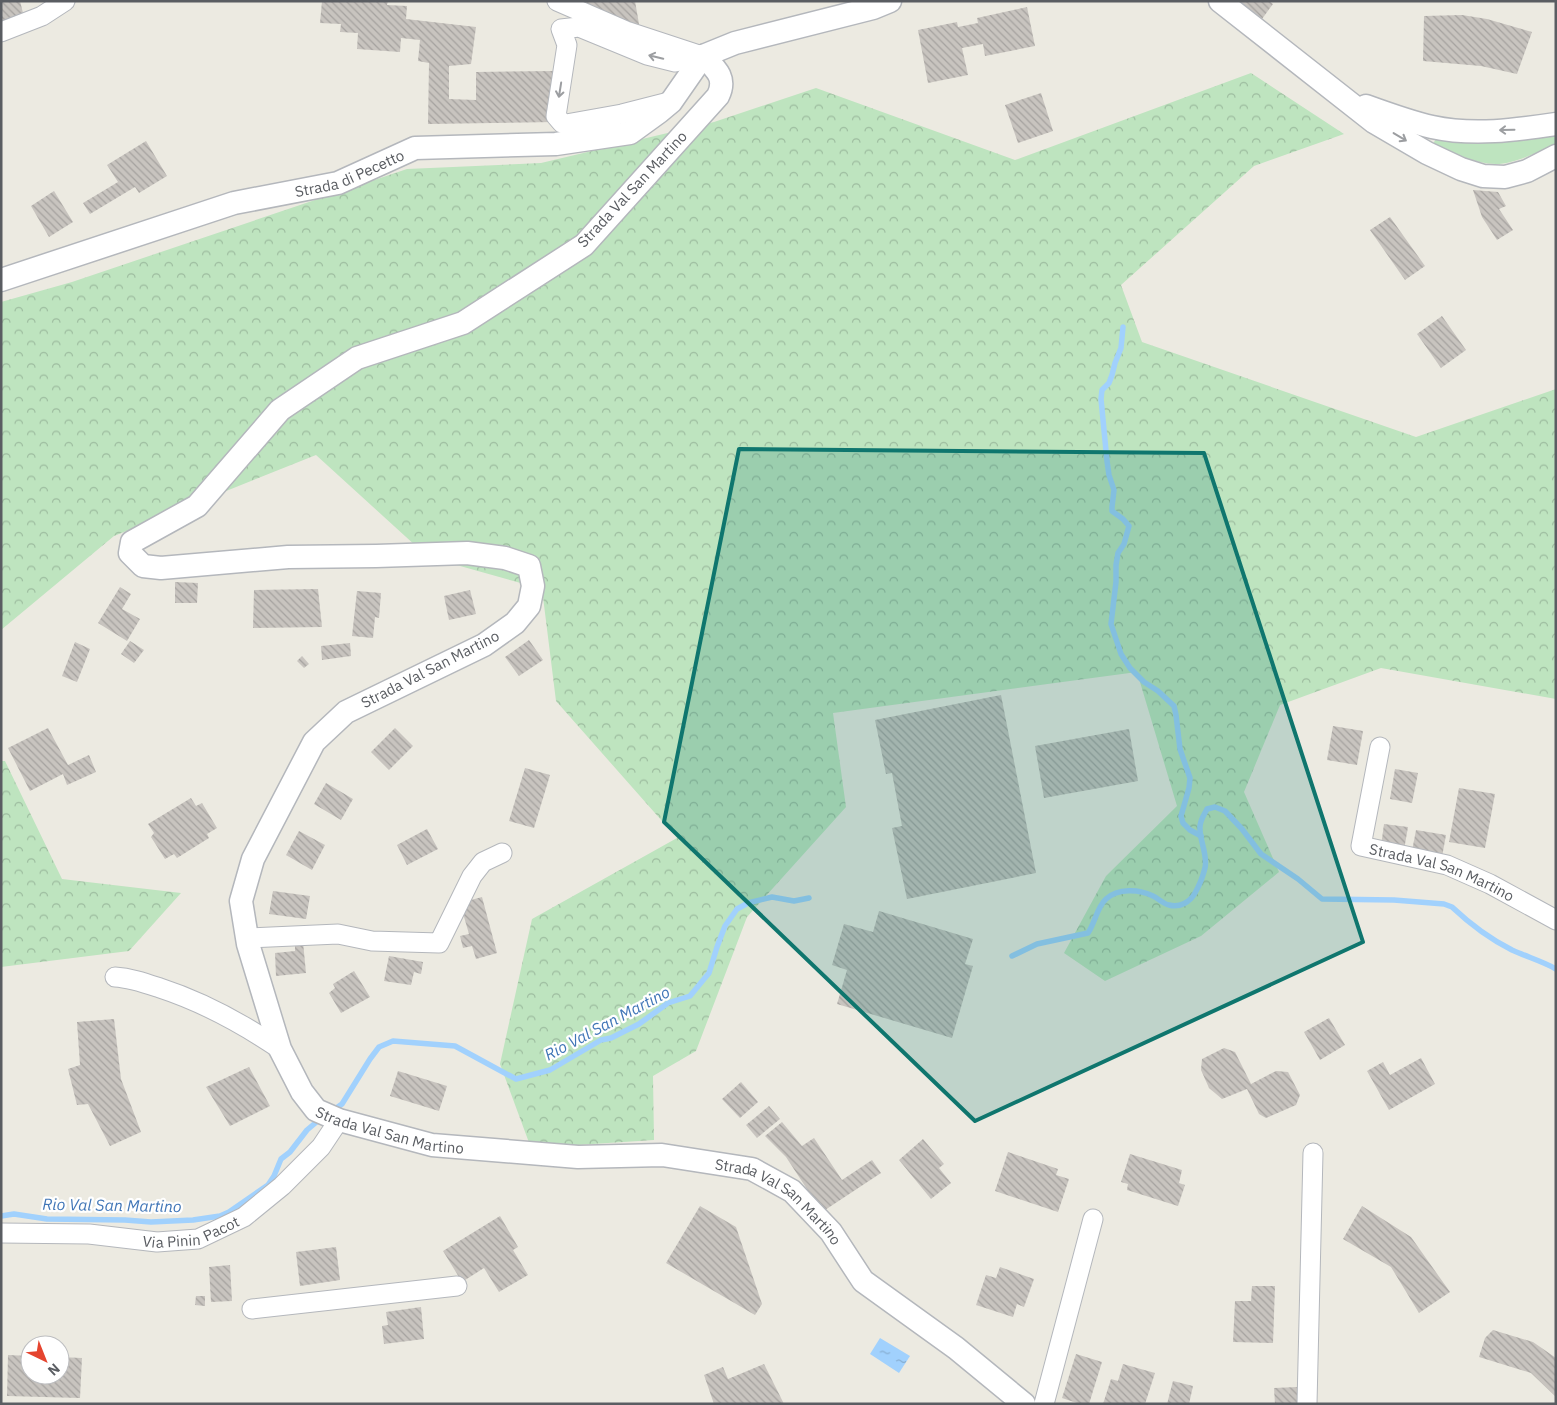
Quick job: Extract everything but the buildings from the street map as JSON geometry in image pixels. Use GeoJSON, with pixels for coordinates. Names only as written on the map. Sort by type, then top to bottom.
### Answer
{"type":"FeatureCollection","features":[{"type":"Feature","properties":{"kind":"street"},"geometry":{"type":"LineString","coordinates":[[1,32],[42,16],[64,1]]}},
{"type":"Feature","properties":{"kind":"street"},"geometry":{"type":"LineString","coordinates":[[556,1],[626,32],[703,56]]}},
{"type":"Feature","properties":{"kind":"street"},"geometry":{"type":"LineString","coordinates":[[671,102],[622,114],[566,124],[562,123],[556,116],[567,45],[561,28],[580,27],[647,54],[675,62],[703,56],[735,43],[873,8],[890,1]]}},
{"type":"Feature","properties":{"kind":"street"},"geometry":{"type":"LineString","coordinates":[[1220,1],[1374,122],[1427,153],[1460,169],[1484,176],[1505,177],[1527,170],[1556,156]]}},
{"type":"Feature","properties":{"kind":"street","name":"Strada di Pecetto"},"geometry":{"type":"LineString","coordinates":[[1,280],[234,203],[338,183],[416,148],[556,144],[630,133],[671,102],[703,56]]}},
{"type":"Feature","properties":{"kind":"street","name":"Strada Val San Martino"},"geometry":{"type":"LineString","coordinates":[[703,56],[719,73],[722,88],[718,96],[584,245],[463,323],[357,358],[280,410],[197,506],[132,542],[130,553],[143,566],[161,568],[288,558],[467,552],[505,558],[529,566],[533,586],[529,606],[515,623],[484,645],[346,712],[314,742],[252,859],[241,901],[247,938],[280,1049],[302,1092],[316,1110],[338,1120],[432,1145],[578,1157],[662,1155],[752,1169],[792,1191],[831,1232],[862,1281],[956,1348],[1024,1404]]}},
{"type":"Feature","properties":{"kind":"street"},"geometry":{"type":"LineString","coordinates":[[1346,99],[1433,127],[1468,131],[1517,130],[1556,124]]}},
{"type":"Feature","properties":{"kind":"street","name":"Strada Val San Martino"},"geometry":{"type":"LineString","coordinates":[[1380,747],[1361,846],[1447,865],[1490,884],[1556,920]]}},
{"type":"Feature","properties":{"kind":"street"},"geometry":{"type":"LineString","coordinates":[[247,938],[338,934],[372,940],[439,943],[472,876],[483,862],[502,852]]}},
{"type":"Feature","properties":{"kind":"street"},"geometry":{"type":"LineString","coordinates":[[115,977],[130,978],[178,994],[226,1016],[257,1033],[280,1049]]}},
{"type":"Feature","properties":{"kind":"street","name":"Via Pinin Pacot"},"geometry":{"type":"LineString","coordinates":[[1,1233],[89,1234],[156,1242],[198,1239],[244,1217],[282,1186],[321,1147],[338,1120]]}},
{"type":"Feature","properties":{"kind":"street"},"geometry":{"type":"LineString","coordinates":[[1307,1404],[1314,1153]]}},
{"type":"Feature","properties":{"kind":"street"},"geometry":{"type":"LineString","coordinates":[[1044,1404],[1093,1219]]}},
{"type":"Feature","properties":{"kind":"street"},"geometry":{"type":"LineString","coordinates":[[252,1309],[457,1286]]}},
{"type":"Feature","properties":{"kind":"highlighted area"},"geometry":{"type":"Polygon","coordinates":[[[739,449],[1204,453],[1363,942],[975,1121],[664,822],[739,449]]]}},
{"type":"Feature","properties":{"kind":"green space"},"geometry":{"type":"Polygon","coordinates":[[[1251,73],[1344,134],[1254,166],[1121,285],[1142,342],[1416,437],[1556,389],[1556,699],[1381,668],[1280,705],[1244,792],[1279,872],[1201,936],[1105,981],[1064,953],[1106,876],[1177,806],[1137,672],[833,713],[846,807],[747,917],[696,1051],[653,1076],[654,1140],[531,1148],[500,1064],[532,919],[677,838],[556,701],[542,589],[428,557],[316,455],[114,536],[1,630],[1,302],[72,282],[407,169],[541,163],[714,122],[816,88],[1015,160],[1251,73]]]}},
{"type":"Feature","properties":{"kind":"green space"},"geometry":{"type":"Polygon","coordinates":[[[1556,132],[1556,144],[1527,157],[1496,164],[1472,160],[1433,144],[1438,135],[1556,132]]]}},
{"type":"Feature","properties":{"kind":"green space"},"geometry":{"type":"Polygon","coordinates":[[[1,761],[5,761],[62,879],[181,893],[129,951],[1,967],[1,761]]]}},
{"type":"Feature","properties":{"kind":"water"},"geometry":{"type":"Polygon","coordinates":[[[880,1338],[910,1356],[899,1373],[870,1354],[880,1338]]]}},
{"type":"Feature","properties":{"kind":"waterway"},"geometry":{"type":"LineString","coordinates":[[1123,327],[1121,348],[1109,383],[1102,390],[1101,399],[1107,461],[1114,490],[1112,511],[1129,526],[1124,544],[1118,553],[1111,624],[1121,654],[1130,668],[1174,706],[1180,749],[1190,778],[1181,816],[1183,823],[1190,830],[1201,836]]}},
{"type":"Feature","properties":{"kind":"waterway","name":"Rio Val San Martino"},"geometry":{"type":"LineString","coordinates":[[1012,956],[1037,944],[1088,933],[1103,902],[1111,895],[1122,891],[1141,892],[1173,906],[1187,902],[1193,896],[1202,878],[1206,863],[1200,832],[1202,818],[1207,809],[1215,807],[1225,811],[1261,854],[1298,879],[1322,899],[1394,900],[1444,904],[1452,907],[1480,931],[1504,946],[1556,969]]}},
{"type":"Feature","properties":{"kind":"waterway","name":"Rio Val San Martino"},"geometry":{"type":"LineString","coordinates":[[332,1111],[342,1104],[379,1047],[393,1041],[455,1046],[516,1079],[550,1070],[601,1040],[611,1038],[639,1024],[668,1003],[690,996],[709,973],[725,926],[737,909],[748,903],[772,897],[794,901],[809,898]]}},
{"type":"Feature","properties":{"kind":"waterway","name":"Rio Val San Martino"},"geometry":{"type":"LineString","coordinates":[[1,1216],[14,1214],[47,1219],[151,1222],[193,1220],[220,1216],[229,1212],[268,1185],[281,1159],[290,1152],[307,1130],[320,1119]]}}]}
